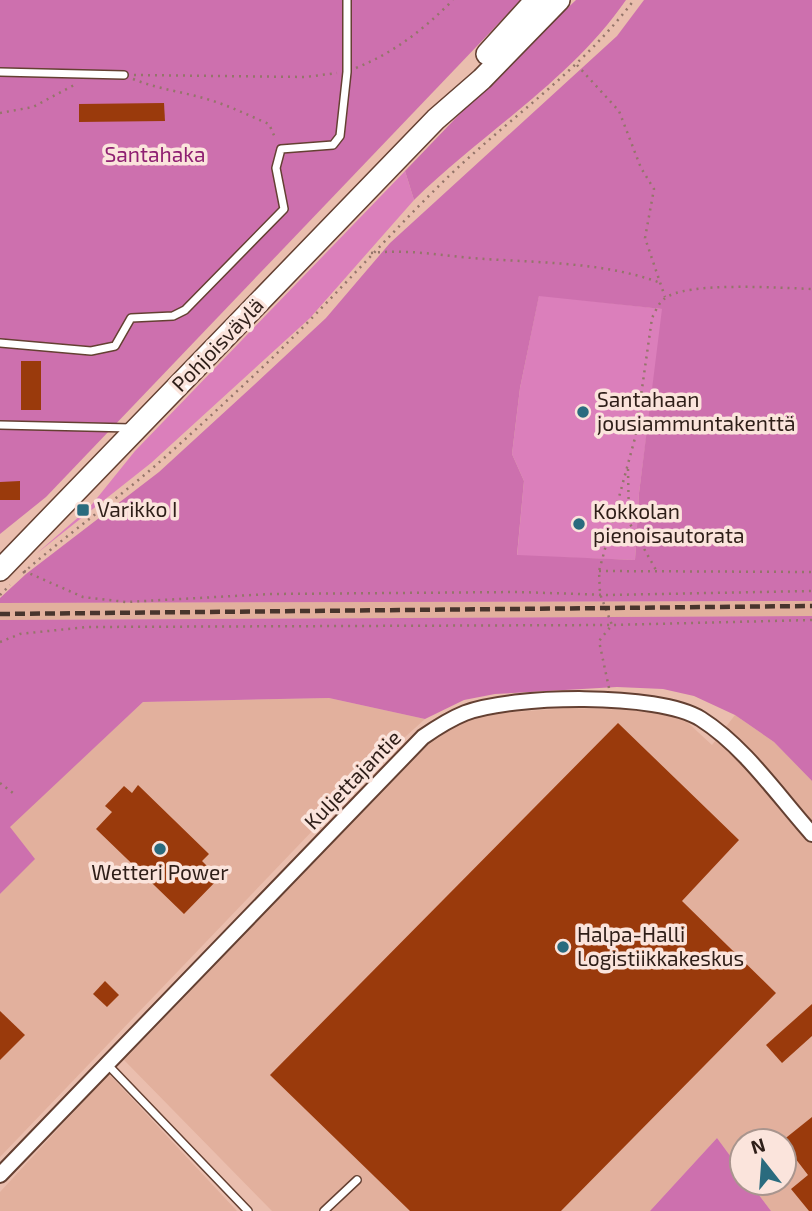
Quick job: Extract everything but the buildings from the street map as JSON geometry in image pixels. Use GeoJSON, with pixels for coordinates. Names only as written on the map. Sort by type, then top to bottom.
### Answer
{"type":"FeatureCollection","features":[{"type":"Feature","properties":{"kind":"main road","name":"Pohjoisväylä"},"geometry":{"type":"LineString","coordinates":[[436,120],[474,69],[536,0]]}},
{"type":"Feature","properties":{"kind":"main road","name":"Pohjoisväylä"},"geometry":{"type":"LineString","coordinates":[[0,570],[436,120],[482,79],[559,0]]}},
{"type":"Feature","properties":{"kind":"street","name":"Kuljettajantie"},"geometry":{"type":"LineString","coordinates":[[0,1175],[423,737],[465,713],[496,705],[608,701],[662,705],[699,718],[724,735],[812,834]]}},
{"type":"Feature","properties":{"kind":"lane"},"geometry":{"type":"LineString","coordinates":[[0,343],[91,351],[115,346],[131,318],[173,316],[185,310],[284,209],[276,167],[281,149],[333,145],[340,136],[347,72],[347,0]]}},
{"type":"Feature","properties":{"kind":"lane"},"geometry":{"type":"LineString","coordinates":[[0,72],[124,75]]}},
{"type":"Feature","properties":{"kind":"lane"},"geometry":{"type":"LineString","coordinates":[[0,425],[138,428]]}},
{"type":"Feature","properties":{"kind":"lane"},"geometry":{"type":"LineString","coordinates":[[106,1064],[248,1211]]}},
{"type":"Feature","properties":{"kind":"lane"},"geometry":{"type":"LineString","coordinates":[[324,1211],[357,1180]]}},
{"type":"Feature","properties":{"kind":"path"},"geometry":{"type":"LineString","coordinates":[[124,75],[306,77],[347,72],[396,50],[453,0]]}},
{"type":"Feature","properties":{"kind":"path"},"geometry":{"type":"LineString","coordinates":[[0,594],[24,571],[155,467],[249,381],[319,314],[371,253],[460,165],[577,65],[610,32],[634,0]]}},
{"type":"Feature","properties":{"kind":"path"},"geometry":{"type":"LineString","coordinates":[[577,65],[619,111],[641,168],[654,189],[645,238],[665,298]]}},
{"type":"Feature","properties":{"kind":"path"},"geometry":{"type":"LineString","coordinates":[[124,75],[160,91],[213,101],[269,124],[281,149]]}},
{"type":"Feature","properties":{"kind":"path"},"geometry":{"type":"LineString","coordinates":[[0,114],[33,107],[78,82]]}},
{"type":"Feature","properties":{"kind":"path"},"geometry":{"type":"LineString","coordinates":[[371,253],[398,250],[543,263],[625,273],[658,282]]}},
{"type":"Feature","properties":{"kind":"path"},"geometry":{"type":"LineString","coordinates":[[612,625],[600,594],[599,571],[635,438],[652,318],[665,298],[684,291],[721,287],[812,289]]}},
{"type":"Feature","properties":{"kind":"path"},"geometry":{"type":"LineString","coordinates":[[628,466],[629,522],[656,570]]}},
{"type":"Feature","properties":{"kind":"path"},"geometry":{"type":"LineString","coordinates":[[24,571],[83,597],[126,602],[270,594],[812,591]]}},
{"type":"Feature","properties":{"kind":"path"},"geometry":{"type":"LineString","coordinates":[[599,571],[812,572]]}},
{"type":"Feature","properties":{"kind":"path"},"geometry":{"type":"LineString","coordinates":[[0,642],[20,635],[86,627],[612,625],[812,620]]}},
{"type":"Feature","properties":{"kind":"path"},"geometry":{"type":"LineString","coordinates":[[608,701],[610,682],[599,641],[612,625]]}},
{"type":"Feature","properties":{"kind":"path"},"geometry":{"type":"LineString","coordinates":[[0,783],[13,793]]}},
{"type":"Feature","properties":{"kind":"shaded area"},"geometry":{"type":"Polygon","coordinates":[[[405,171],[414,200],[310,318],[151,463],[36,554],[89,508],[135,451],[405,171]]]}},
{"type":"Feature","properties":{"kind":"shaded area","name":"Santahaan jousiammuntakenttä"},"geometry":{"type":"Polygon","coordinates":[[[539,295],[663,309],[639,493],[635,560],[517,556],[524,481],[512,454],[520,388],[539,295]]]}},
{"type":"Feature","properties":{"kind":"shaded area"},"geometry":{"type":"Polygon","coordinates":[[[812,601],[812,616],[0,620],[0,603],[812,601]]]}},
{"type":"Feature","properties":{"kind":"shaded area"},"geometry":{"type":"Polygon","coordinates":[[[329,698],[425,719],[385,755],[0,1157],[0,894],[34,859],[9,827],[143,702],[329,698]]]}},
{"type":"Feature","properties":{"kind":"shaded area"},"geometry":{"type":"Polygon","coordinates":[[[569,708],[663,711],[685,720],[712,745],[735,715],[774,742],[812,781],[812,1211],[771,1211],[760,1197],[798,1197],[798,1127],[728,1127],[728,1153],[717,1138],[650,1211],[272,1211],[124,1060],[429,744],[466,719],[487,714],[569,708]]]}},
{"type":"Feature","properties":{"kind":"shaded area"},"geometry":{"type":"Polygon","coordinates":[[[109,1074],[237,1211],[0,1211],[0,1192],[109,1074]]]}},
{"type":"Feature","properties":{"kind":"green space","name":"Santahaka"},"geometry":{"type":"Polygon","coordinates":[[[0,0],[521,0],[46,497],[0,534],[0,0]]]}},
{"type":"Feature","properties":{"kind":"green space"},"geometry":{"type":"Polygon","coordinates":[[[576,0],[626,0],[604,29],[553,81],[414,200],[405,171],[499,73],[576,0]]]}},
{"type":"Feature","properties":{"kind":"green space"},"geometry":{"type":"Polygon","coordinates":[[[644,0],[812,0],[812,601],[0,603],[0,598],[26,574],[159,472],[254,385],[326,318],[390,243],[617,36],[644,0]],[[539,296],[520,388],[512,454],[524,481],[517,555],[635,560],[639,493],[662,309],[539,296]]]}},
{"type":"Feature","properties":{"kind":"green space"},"geometry":{"type":"Polygon","coordinates":[[[812,616],[812,781],[774,742],[735,715],[694,696],[663,689],[617,687],[495,694],[464,700],[425,719],[329,698],[143,702],[10,827],[35,859],[0,894],[0,620],[812,616]]]}},
{"type":"Feature","properties":{"kind":"green space"},"geometry":{"type":"Polygon","coordinates":[[[717,1138],[728,1153],[728,1197],[760,1197],[771,1211],[650,1211],[717,1138]]]}},
{"type":"Feature","properties":{"kind":"railway"},"geometry":{"type":"LineString","coordinates":[[0,614],[812,606]]}},
{"type":"Feature","properties":{"kind":"place","name":"Santahaan jousiammuntakenttä"},"geometry":{"type":"Point","coordinates":[583,412]}},
{"type":"Feature","properties":{"kind":"place","name":"Varikko I"},"geometry":{"type":"Point","coordinates":[83,510]}},
{"type":"Feature","properties":{"kind":"place","name":"Kokkolan pienoisautorata"},"geometry":{"type":"Point","coordinates":[579,524]}},
{"type":"Feature","properties":{"kind":"place","name":"Wetteri Power"},"geometry":{"type":"Point","coordinates":[160,849]}},
{"type":"Feature","properties":{"kind":"place","name":"Halpa-Halli Logistiikkakeskus"},"geometry":{"type":"Point","coordinates":[563,947]}}]}
